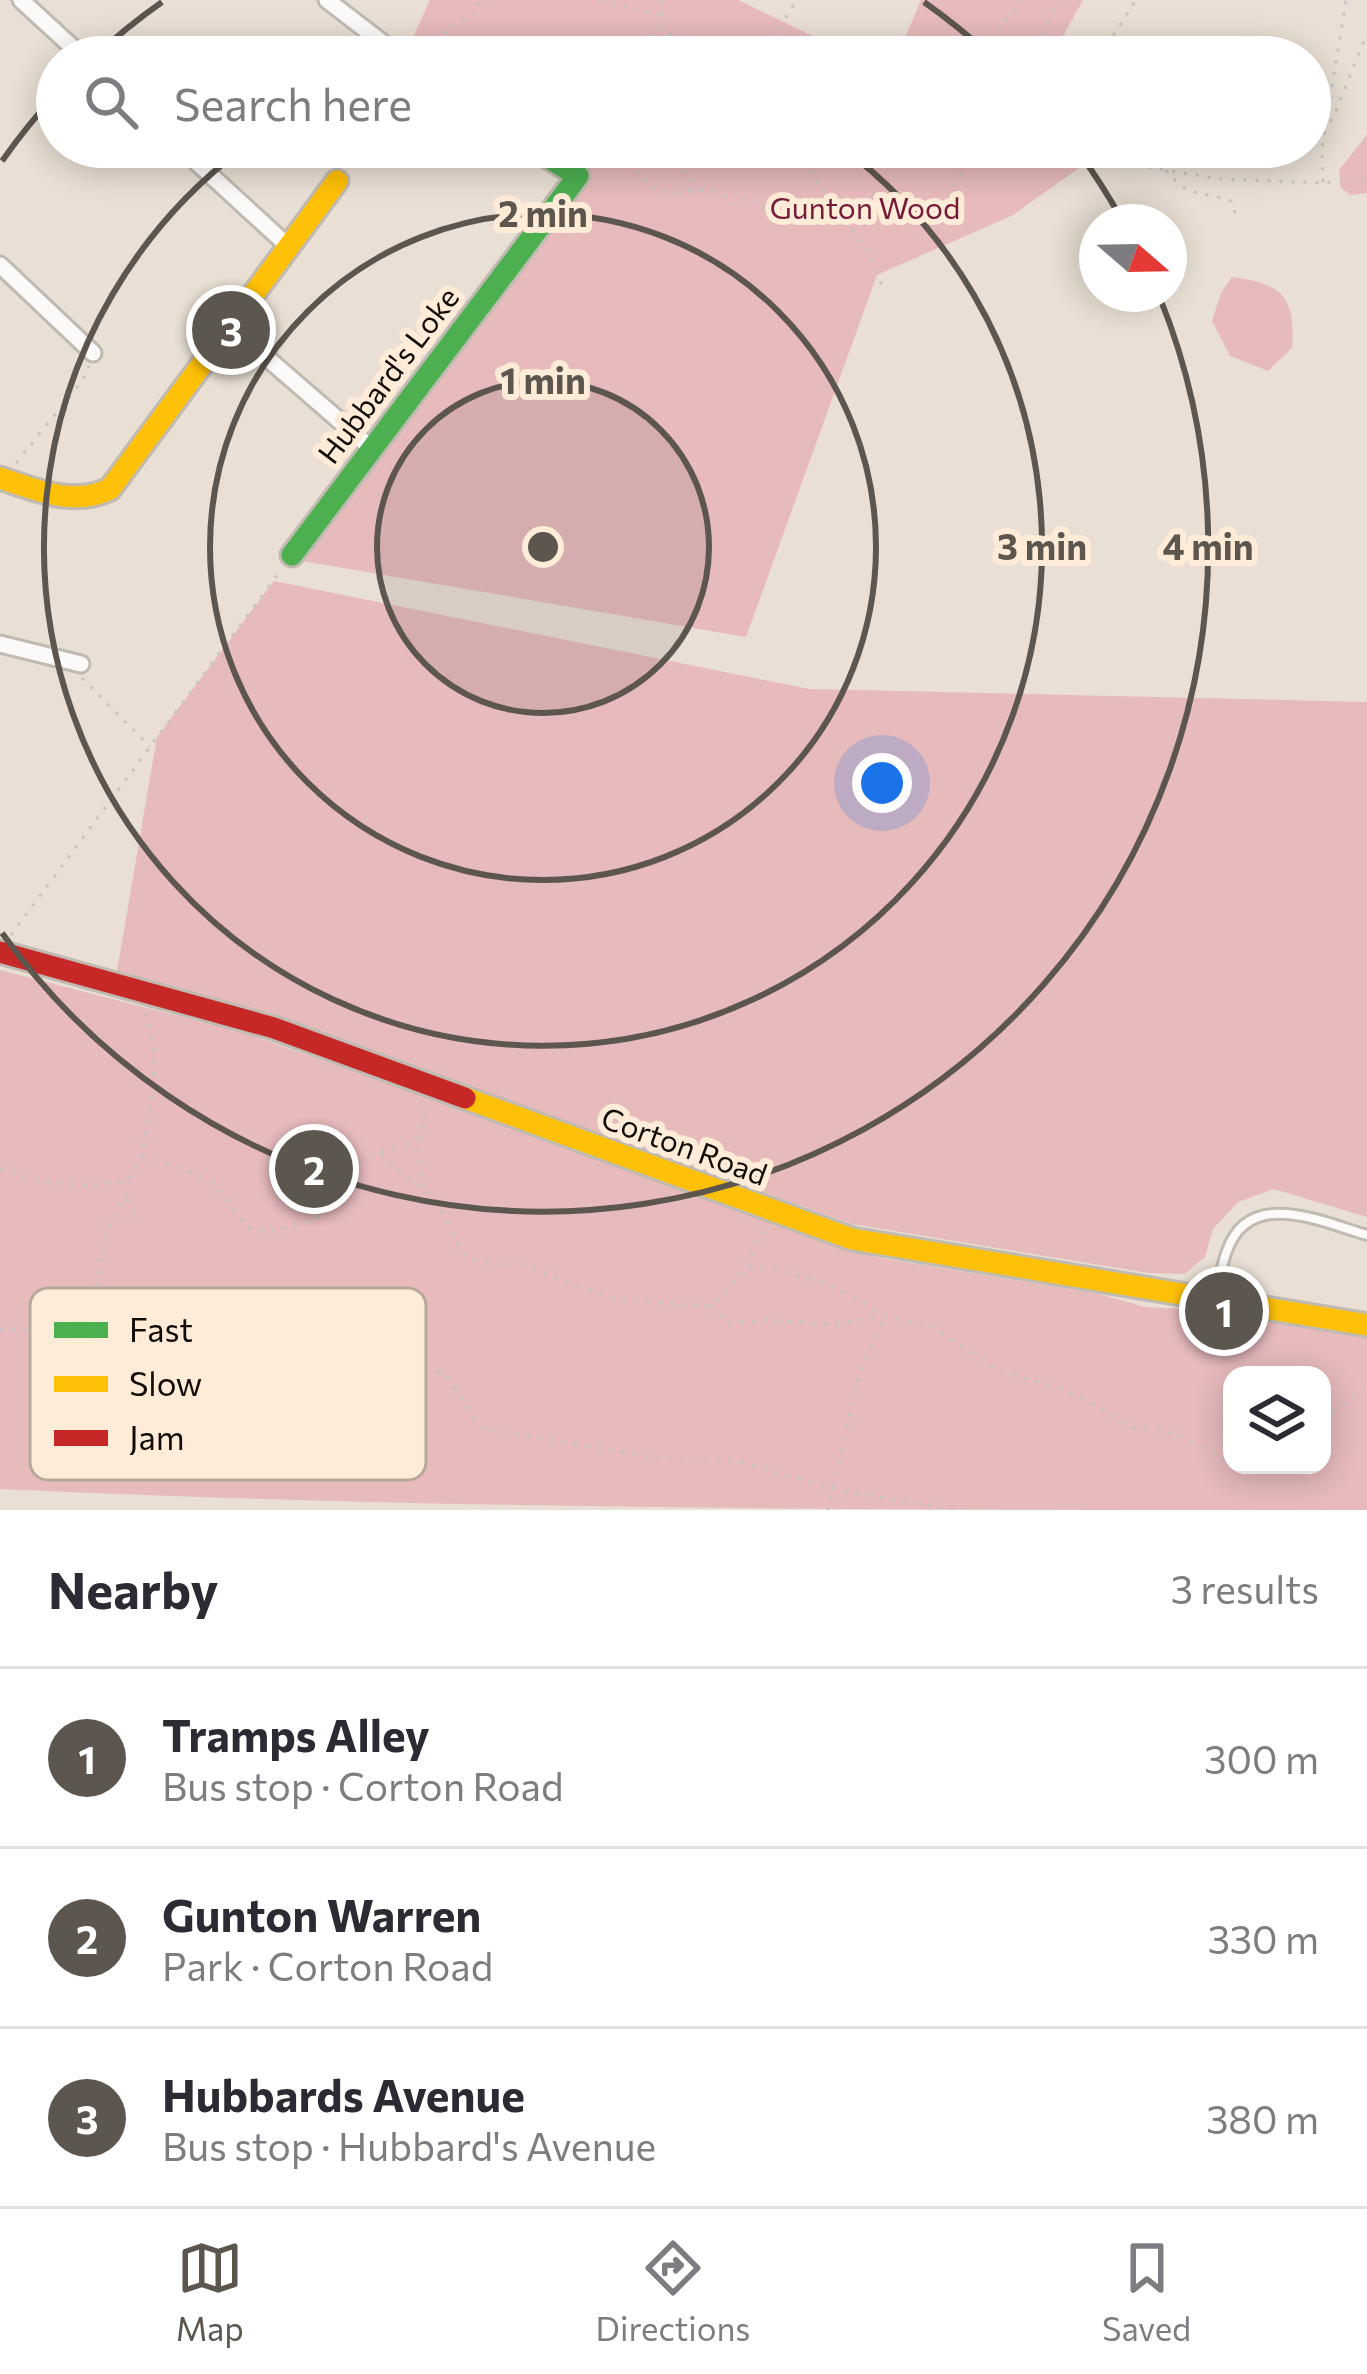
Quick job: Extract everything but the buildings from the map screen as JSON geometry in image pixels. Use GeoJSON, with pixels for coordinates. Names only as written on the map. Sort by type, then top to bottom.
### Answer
{"type":"FeatureCollection","features":[{"type":"Feature","properties":{"kind":"main road"},"geometry":{"type":"LineString","coordinates":[[574,168],[582,172]]}},
{"type":"Feature","properties":{"kind":"main road","name":"Hubbard's Loke"},"geometry":{"type":"LineString","coordinates":[[292,555],[582,172]]}},
{"type":"Feature","properties":{"kind":"main road"},"geometry":{"type":"LineString","coordinates":[[2,478],[81,500],[110,489],[337,181]]}},
{"type":"Feature","properties":{"kind":"main road","name":"Corton Road"},"geometry":{"type":"LineString","coordinates":[[0,951],[274,1028],[852,1239],[1367,1325]]}},
{"type":"Feature","properties":{"kind":"street"},"geometry":{"type":"LineString","coordinates":[[21,0],[60,36]]}},
{"type":"Feature","properties":{"kind":"street"},"geometry":{"type":"LineString","coordinates":[[327,0],[374,36]]}},
{"type":"Feature","properties":{"kind":"street"},"geometry":{"type":"LineString","coordinates":[[204,168],[289,247]]}},
{"type":"Feature","properties":{"kind":"street"},"geometry":{"type":"LineString","coordinates":[[0,265],[93,353]]}},
{"type":"Feature","properties":{"kind":"street"},"geometry":{"type":"LineString","coordinates":[[230,325],[372,449]]}},
{"type":"Feature","properties":{"kind":"street"},"geometry":{"type":"LineString","coordinates":[[0,644],[81,664]]}},
{"type":"Feature","properties":{"kind":"lane"},"geometry":{"type":"LineString","coordinates":[[1217,1300],[1227,1249],[1238,1231],[1266,1213],[1285,1212],[1367,1235]]}},
{"type":"Feature","properties":{"kind":"path"},"geometry":{"type":"LineString","coordinates":[[444,36],[447,27],[474,15],[480,0]]}},
{"type":"Feature","properties":{"kind":"path"},"geometry":{"type":"LineString","coordinates":[[600,0],[659,15]]}},
{"type":"Feature","properties":{"kind":"path"},"geometry":{"type":"LineString","coordinates":[[661,0],[663,27],[669,34],[682,36]]}},
{"type":"Feature","properties":{"kind":"path"},"geometry":{"type":"LineString","coordinates":[[774,36],[796,0]]}},
{"type":"Feature","properties":{"kind":"path"},"geometry":{"type":"LineString","coordinates":[[989,36],[1011,17],[1020,0]]}},
{"type":"Feature","properties":{"kind":"path"},"geometry":{"type":"LineString","coordinates":[[1043,36],[1058,0]]}},
{"type":"Feature","properties":{"kind":"path"},"geometry":{"type":"LineString","coordinates":[[1331,87],[1346,0]]}},
{"type":"Feature","properties":{"kind":"path"},"geometry":{"type":"LineString","coordinates":[[1112,36],[1134,1]]}},
{"type":"Feature","properties":{"kind":"path"},"geometry":{"type":"LineString","coordinates":[[651,36],[663,27]]}},
{"type":"Feature","properties":{"kind":"path"},"geometry":{"type":"LineString","coordinates":[[1331,120],[1367,33]]}},
{"type":"Feature","properties":{"kind":"path"},"geometry":{"type":"LineString","coordinates":[[582,172],[589,168]]}},
{"type":"Feature","properties":{"kind":"path"},"geometry":{"type":"LineString","coordinates":[[635,168],[657,189],[679,194],[701,188],[723,192],[731,204],[748,198],[775,214],[809,215],[841,214],[857,203],[945,200],[963,168]]}},
{"type":"Feature","properties":{"kind":"path"},"geometry":{"type":"LineString","coordinates":[[683,168],[701,188]]}},
{"type":"Feature","properties":{"kind":"path"},"geometry":{"type":"LineString","coordinates":[[808,168],[868,253],[884,287]]}},
{"type":"Feature","properties":{"kind":"path"},"geometry":{"type":"LineString","coordinates":[[1153,168],[1221,179],[1323,183],[1367,178]]}},
{"type":"Feature","properties":{"kind":"path"},"geometry":{"type":"LineString","coordinates":[[1321,168],[1323,183]]}},
{"type":"Feature","properties":{"kind":"path"},"geometry":{"type":"LineString","coordinates":[[1166,170],[1184,190],[1231,201],[1237,218]]}},
{"type":"Feature","properties":{"kind":"path"},"geometry":{"type":"LineString","coordinates":[[1221,179],[1224,197]]}},
{"type":"Feature","properties":{"kind":"path"},"geometry":{"type":"LineString","coordinates":[[2,478],[83,380],[93,353]]}},
{"type":"Feature","properties":{"kind":"path"},"geometry":{"type":"LineString","coordinates":[[0,951],[292,555]]}},
{"type":"Feature","properties":{"kind":"path"},"geometry":{"type":"LineString","coordinates":[[81,664],[82,682],[151,748]]}},
{"type":"Feature","properties":{"kind":"path"},"geometry":{"type":"LineString","coordinates":[[95,1288],[110,1222],[141,1160],[155,1081],[151,1023],[143,1004],[147,992]]}},
{"type":"Feature","properties":{"kind":"path"},"geometry":{"type":"LineString","coordinates":[[425,1189],[416,1162],[416,1142],[434,1085]]}},
{"type":"Feature","properties":{"kind":"path"},"geometry":{"type":"LineString","coordinates":[[141,1160],[154,1159],[211,1180],[245,1226],[267,1232],[317,1218],[356,1164],[392,1144],[416,1142]]}},
{"type":"Feature","properties":{"kind":"path"},"geometry":{"type":"LineString","coordinates":[[379,1151],[386,1162],[409,1174],[434,1199],[465,1256],[488,1264],[523,1265],[616,1300],[711,1306],[728,1323],[828,1324],[884,1317],[929,1325],[998,1370],[1068,1390],[1133,1427],[1177,1434],[1223,1459]]}},
{"type":"Feature","properties":{"kind":"path"},"geometry":{"type":"LineString","coordinates":[[0,1169],[63,1184],[128,1180]]}},
{"type":"Feature","properties":{"kind":"path"},"geometry":{"type":"LineString","coordinates":[[126,1198],[138,1221]]}},
{"type":"Feature","properties":{"kind":"path"},"geometry":{"type":"LineString","coordinates":[[711,1306],[746,1268],[775,1212]]}},
{"type":"Feature","properties":{"kind":"path"},"geometry":{"type":"LineString","coordinates":[[754,1254],[766,1268]]}},
{"type":"Feature","properties":{"kind":"path"},"geometry":{"type":"LineString","coordinates":[[746,1268],[766,1268],[832,1289],[884,1317]]}},
{"type":"Feature","properties":{"kind":"path"},"geometry":{"type":"LineString","coordinates":[[828,1510],[860,1374],[884,1317]]}},
{"type":"Feature","properties":{"kind":"path"},"geometry":{"type":"LineString","coordinates":[[0,1329],[30,1331]]}},
{"type":"Feature","properties":{"kind":"path"},"geometry":{"type":"LineString","coordinates":[[426,1371],[444,1373],[481,1428],[656,1458],[730,1459],[832,1488],[957,1510]]}},
{"type":"Feature","properties":{"kind":"path"},"geometry":{"type":"LineString","coordinates":[[1331,1412],[1367,1390]]}},
{"type":"Feature","properties":{"kind":"green space"},"geometry":{"type":"Polygon","coordinates":[[[430,0],[738,0],[813,36],[414,36],[430,0]]]}},
{"type":"Feature","properties":{"kind":"green space"},"geometry":{"type":"Polygon","coordinates":[[[921,0],[1083,0],[1063,36],[906,36],[921,0]]]}},
{"type":"Feature","properties":{"kind":"green space"},"geometry":{"type":"Polygon","coordinates":[[[1367,135],[1367,193],[1351,195],[1341,188],[1339,170],[1367,135]]]}},
{"type":"Feature","properties":{"kind":"green space","name":"Gunton Wood"},"geometry":{"type":"Polygon","coordinates":[[[584,168],[1079,168],[1013,215],[877,275],[746,637],[302,561],[592,174],[584,168]]]}},
{"type":"Feature","properties":{"kind":"green space"},"geometry":{"type":"Polygon","coordinates":[[[1232,277],[1274,289],[1288,305],[1292,348],[1268,371],[1230,356],[1212,321],[1232,277]]]}},
{"type":"Feature","properties":{"kind":"green space"},"geometry":{"type":"Polygon","coordinates":[[[274,581],[809,689],[1367,702],[1367,1217],[1274,1189],[1238,1202],[1213,1229],[1205,1257],[1185,1274],[1148,1273],[852,1224],[561,1120],[117,971],[157,737],[274,581]]]}},
{"type":"Feature","properties":{"kind":"green space"},"geometry":{"type":"Polygon","coordinates":[[[0,970],[248,1034],[880,1258],[1099,1294],[1145,1307],[1220,1311],[1367,1336],[1367,1510],[513,1505],[0,1489],[0,970]]]}},
{"type":"Feature","properties":{"kind":"traffic: fast"},"geometry":{"type":"LineString","coordinates":[[292,555],[578,176],[565,168]]}},
{"type":"Feature","properties":{"kind":"traffic: slow"},"geometry":{"type":"LineString","coordinates":[[0,478],[69,497],[110,489],[337,181]]}},
{"type":"Feature","properties":{"kind":"traffic: slow"},"geometry":{"type":"LineString","coordinates":[[465,1098],[852,1239],[1367,1325]]}},
{"type":"Feature","properties":{"kind":"traffic: jam"},"geometry":{"type":"LineString","coordinates":[[0,952],[274,1028],[465,1098]]}},
{"type":"Feature","properties":{"kind":"place","name":"Hubbards Avenue"},"geometry":{"type":"Point","coordinates":[231,330]}},
{"type":"Feature","properties":{"kind":"place","name":"Gunton Warren"},"geometry":{"type":"Point","coordinates":[314,1169]}},
{"type":"Feature","properties":{"kind":"place","name":"Tramps Alley"},"geometry":{"type":"Point","coordinates":[1224,1311]}}]}
